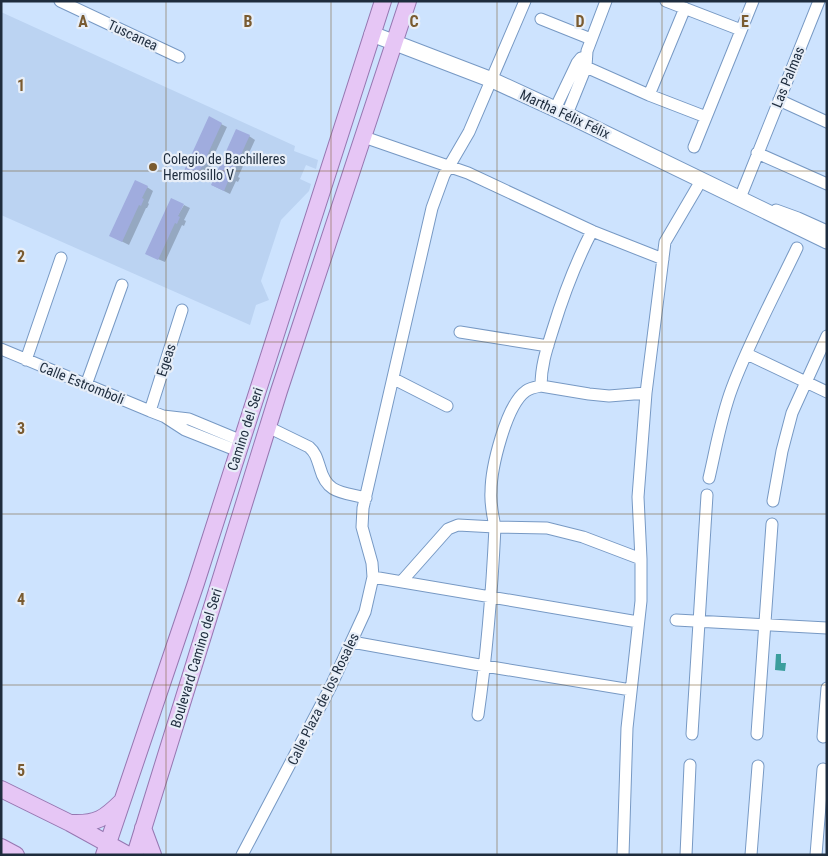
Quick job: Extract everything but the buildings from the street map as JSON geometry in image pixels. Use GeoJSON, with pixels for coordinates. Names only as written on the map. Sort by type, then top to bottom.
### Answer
{"type":"FeatureCollection","features":[{"type":"Feature","properties":{"kind":"main road","name":"Camino del Seri"},"geometry":{"type":"LineString","coordinates":[[106,849],[196,583],[383,1]]}},
{"type":"Feature","properties":{"kind":"main road","name":"Camino del Seri"},"geometry":{"type":"LineString","coordinates":[[257,462],[408,1]]}},
{"type":"Feature","properties":{"kind":"main road","name":"Boulevard Camino del Seri"},"geometry":{"type":"LineString","coordinates":[[135,855],[257,462]]}},
{"type":"Feature","properties":{"kind":"main road"},"geometry":{"type":"LineString","coordinates":[[188,682],[179,681],[174,674],[175,664],[194,608],[196,583]]}},
{"type":"Feature","properties":{"kind":"main road"},"geometry":{"type":"LineString","coordinates":[[1,789],[70,824],[106,849],[128,855]]}},
{"type":"Feature","properties":{"kind":"main road"},"geometry":{"type":"LineString","coordinates":[[70,824],[96,822],[110,813],[124,799]]}},
{"type":"Feature","properties":{"kind":"main road"},"geometry":{"type":"LineString","coordinates":[[143,828],[153,855]]}},
{"type":"Feature","properties":{"kind":"main road"},"geometry":{"type":"LineString","coordinates":[[1,847],[16,855]]}},
{"type":"Feature","properties":{"kind":"street","name":"Tuscanea"},"geometry":{"type":"LineString","coordinates":[[60,1],[78,5],[179,57]]}},
{"type":"Feature","properties":{"kind":"street","name":"Calle Plaza de los Rosales"},"geometry":{"type":"LineString","coordinates":[[242,855],[292,762],[365,612],[374,577],[362,518],[432,208],[440,183],[464,142],[525,1]]}},
{"type":"Feature","properties":{"kind":"street"},"geometry":{"type":"LineString","coordinates":[[561,112],[582,65],[606,1]]}},
{"type":"Feature","properties":{"kind":"street"},"geometry":{"type":"LineString","coordinates":[[666,1],[741,30]]}},
{"type":"Feature","properties":{"kind":"street"},"geometry":{"type":"LineString","coordinates":[[694,147],[753,1]]}},
{"type":"Feature","properties":{"kind":"street","name":"Las Palmas"},"geometry":{"type":"LineString","coordinates":[[746,201],[758,153],[819,1]]}},
{"type":"Feature","properties":{"kind":"street"},"geometry":{"type":"LineString","coordinates":[[649,95],[685,8]]}},
{"type":"Feature","properties":{"kind":"street"},"geometry":{"type":"LineString","coordinates":[[541,19],[592,39]]}},
{"type":"Feature","properties":{"kind":"street","name":"Martha Félix Félix"},"geometry":{"type":"LineString","coordinates":[[372,34],[492,80],[827,241]]}},
{"type":"Feature","properties":{"kind":"street"},"geometry":{"type":"LineString","coordinates":[[582,65],[649,95],[706,117]]}},
{"type":"Feature","properties":{"kind":"street"},"geometry":{"type":"LineString","coordinates":[[779,100],[827,122]]}},
{"type":"Feature","properties":{"kind":"street"},"geometry":{"type":"LineString","coordinates":[[364,137],[484,179],[592,231],[663,258]]}},
{"type":"Feature","properties":{"kind":"street"},"geometry":{"type":"LineString","coordinates":[[758,153],[827,184]]}},
{"type":"Feature","properties":{"kind":"street"},"geometry":{"type":"LineString","coordinates":[[623,855],[627,728],[641,601],[638,497],[646,393],[666,242],[702,180]]}},
{"type":"Feature","properties":{"kind":"street"},"geometry":{"type":"LineString","coordinates":[[746,201],[798,218],[827,231]]}},
{"type":"Feature","properties":{"kind":"street"},"geometry":{"type":"LineString","coordinates":[[541,386],[541,369],[572,272],[592,231]]}},
{"type":"Feature","properties":{"kind":"street"},"geometry":{"type":"LineString","coordinates":[[709,478],[732,390],[746,354],[797,248]]}},
{"type":"Feature","properties":{"kind":"street"},"geometry":{"type":"LineString","coordinates":[[26,360],[61,258]]}},
{"type":"Feature","properties":{"kind":"street"},"geometry":{"type":"LineString","coordinates":[[86,385],[122,285]]}},
{"type":"Feature","properties":{"kind":"street","name":"Egeas"},"geometry":{"type":"LineString","coordinates":[[150,411],[182,310]]}},
{"type":"Feature","properties":{"kind":"street"},"geometry":{"type":"LineString","coordinates":[[460,332],[548,346]]}},
{"type":"Feature","properties":{"kind":"street"},"geometry":{"type":"LineString","coordinates":[[773,500],[782,451],[792,413],[827,336]]}},
{"type":"Feature","properties":{"kind":"street","name":"Calle Estromboli"},"geometry":{"type":"LineString","coordinates":[[1,349],[163,416]]}},
{"type":"Feature","properties":{"kind":"street"},"geometry":{"type":"LineString","coordinates":[[746,354],[827,392]]}},
{"type":"Feature","properties":{"kind":"street"},"geometry":{"type":"LineString","coordinates":[[394,379],[447,406]]}},
{"type":"Feature","properties":{"kind":"street"},"geometry":{"type":"LineString","coordinates":[[478,715],[492,597],[495,527],[490,494],[492,477],[498,443],[518,399],[526,391],[541,386],[609,396],[646,393]]}},
{"type":"Feature","properties":{"kind":"street"},"geometry":{"type":"LineString","coordinates":[[163,416],[189,419],[240,446]]}},
{"type":"Feature","properties":{"kind":"street"},"geometry":{"type":"LineString","coordinates":[[163,416],[185,430],[240,446]]}},
{"type":"Feature","properties":{"kind":"street"},"geometry":{"type":"LineString","coordinates":[[185,430],[189,419]]}},
{"type":"Feature","properties":{"kind":"street"},"geometry":{"type":"LineString","coordinates":[[268,427],[309,447],[314,452],[323,478],[329,486],[338,491],[366,498]]}},
{"type":"Feature","properties":{"kind":"street"},"geometry":{"type":"LineString","coordinates":[[692,734],[707,495]]}},
{"type":"Feature","properties":{"kind":"street"},"geometry":{"type":"LineString","coordinates":[[756,734],[766,625],[772,524]]}},
{"type":"Feature","properties":{"kind":"street"},"geometry":{"type":"LineString","coordinates":[[401,582],[448,529],[458,525],[547,528],[583,537],[641,559]]}},
{"type":"Feature","properties":{"kind":"street"},"geometry":{"type":"LineString","coordinates":[[374,577],[638,622]]}},
{"type":"Feature","properties":{"kind":"street"},"geometry":{"type":"LineString","coordinates":[[676,620],[827,628]]}},
{"type":"Feature","properties":{"kind":"street"},"geometry":{"type":"LineString","coordinates":[[352,642],[631,690]]}},
{"type":"Feature","properties":{"kind":"street"},"geometry":{"type":"LineString","coordinates":[[823,737],[827,688]]}},
{"type":"Feature","properties":{"kind":"street"},"geometry":{"type":"LineString","coordinates":[[686,855],[690,765]]}},
{"type":"Feature","properties":{"kind":"street"},"geometry":{"type":"LineString","coordinates":[[751,855],[758,766]]}},
{"type":"Feature","properties":{"kind":"street"},"geometry":{"type":"LineString","coordinates":[[816,855],[823,770]]}},
{"type":"Feature","properties":{"kind":"shaded area","name":"Colegio de Bachilleres Hermosillo V"},"geometry":{"type":"Polygon","coordinates":[[[1,12],[295,146],[294,151],[318,160],[316,169],[306,165],[300,179],[311,184],[309,191],[281,220],[261,281],[269,300],[256,305],[250,325],[1,215],[1,12]]]}},
{"type":"Feature","properties":{"kind":"shaded area"},"geometry":{"type":"Polygon","coordinates":[[[776,654],[781,654],[781,663],[786,663],[785,671],[775,670],[776,654]]]}},
{"type":"Feature","properties":{"kind":"place","name":"Colegio de Bachilleres Hermosillo V"},"geometry":{"type":"Point","coordinates":[153,167]}}]}
